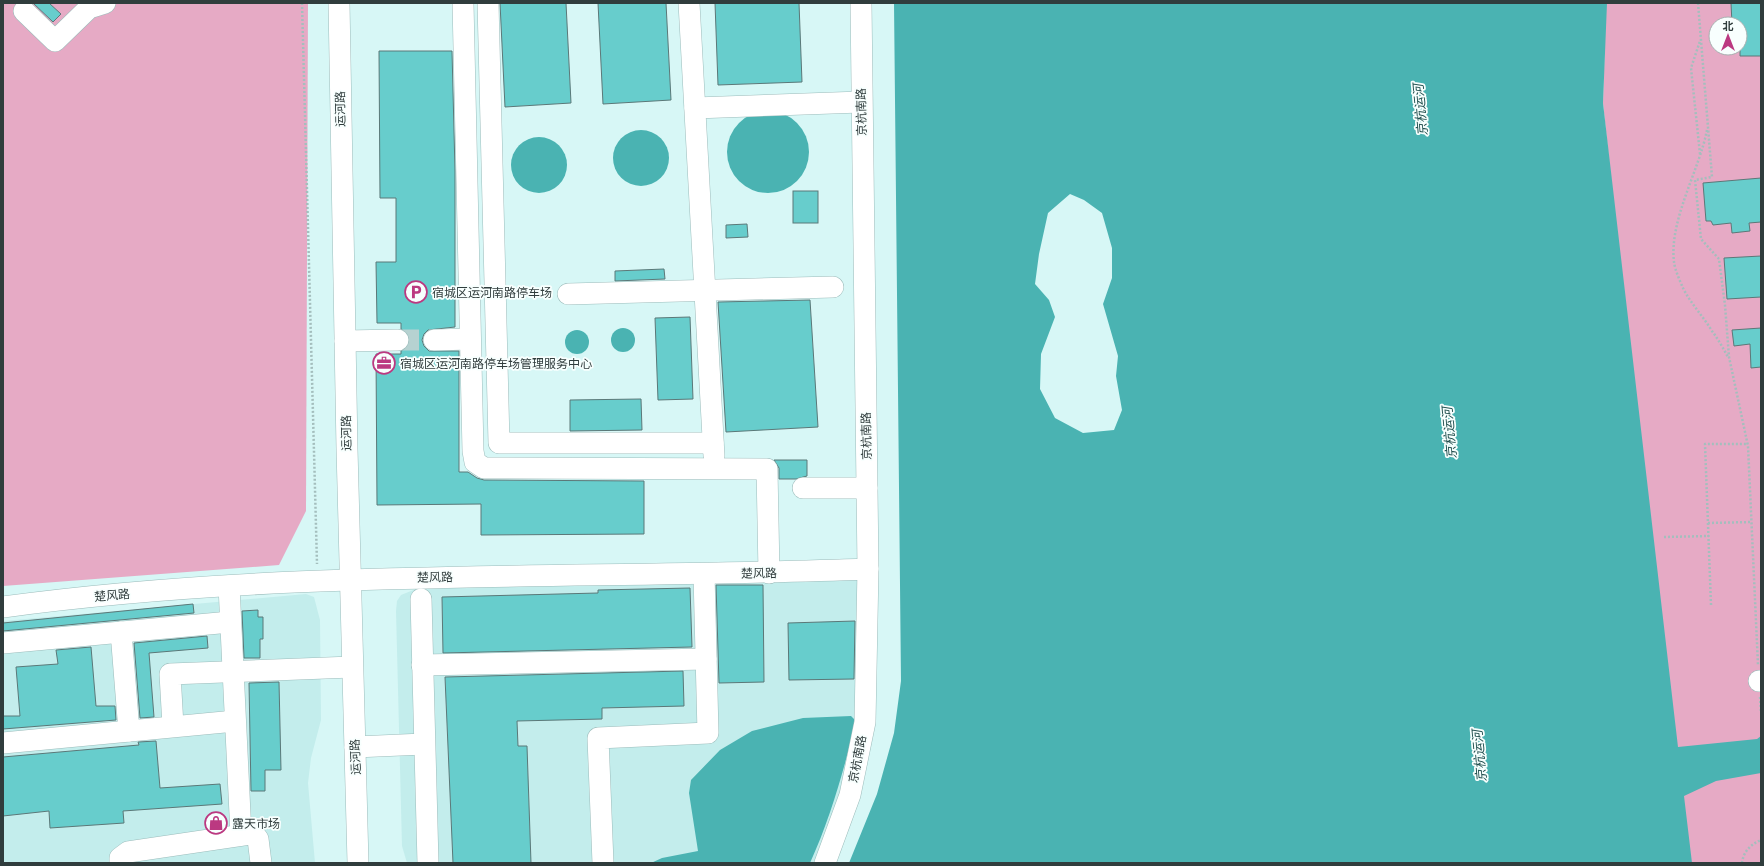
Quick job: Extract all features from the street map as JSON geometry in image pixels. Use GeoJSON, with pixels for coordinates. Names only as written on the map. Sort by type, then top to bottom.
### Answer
{"type":"FeatureCollection","features":[{"type":"Feature","properties":{"kind":"street"},"geometry":{"type":"LineString","coordinates":[[24,11],[55,41],[89,8],[105,3]]}},
{"type":"Feature","properties":{"kind":"street","name":"运河路"},"geometry":{"type":"LineString","coordinates":[[339,3],[350,579],[358,863]]}},
{"type":"Feature","properties":{"kind":"street"},"geometry":{"type":"LineString","coordinates":[[463,3],[470,339],[473,451],[475,462],[484,468],[768,469],[769,573]]}},
{"type":"Feature","properties":{"kind":"street"},"geometry":{"type":"LineString","coordinates":[[488,3],[499,443],[713,443]]}},
{"type":"Feature","properties":{"kind":"street"},"geometry":{"type":"LineString","coordinates":[[690,3],[714,469]]}},
{"type":"Feature","properties":{"kind":"street","name":"京杭南路"},"geometry":{"type":"LineString","coordinates":[[824,863],[850,795],[865,722],[868,569],[861,102],[861,3]]}},
{"type":"Feature","properties":{"kind":"street"},"geometry":{"type":"LineString","coordinates":[[695,108],[861,102]]}},
{"type":"Feature","properties":{"kind":"street"},"geometry":{"type":"LineString","coordinates":[[568,294],[833,287]]}},
{"type":"Feature","properties":{"kind":"street"},"geometry":{"type":"LineString","coordinates":[[434,340],[470,339]]}},
{"type":"Feature","properties":{"kind":"street"},"geometry":{"type":"LineString","coordinates":[[345,341],[398,340]]}},
{"type":"Feature","properties":{"kind":"street"},"geometry":{"type":"LineString","coordinates":[[803,488],[867,488]]}},
{"type":"Feature","properties":{"kind":"street","name":"楚风路"},"geometry":{"type":"LineString","coordinates":[[3,607],[56,600],[317,580],[769,573],[868,569]]}},
{"type":"Feature","properties":{"kind":"street"},"geometry":{"type":"LineString","coordinates":[[603,863],[598,738],[708,733],[704,574]]}},
{"type":"Feature","properties":{"kind":"street"},"geometry":{"type":"LineString","coordinates":[[229,586],[241,835]]}},
{"type":"Feature","properties":{"kind":"street"},"geometry":{"type":"LineString","coordinates":[[421,599],[428,863]]}},
{"type":"Feature","properties":{"kind":"street"},"geometry":{"type":"LineString","coordinates":[[3,643],[230,622]]}},
{"type":"Feature","properties":{"kind":"street"},"geometry":{"type":"LineString","coordinates":[[121,632],[129,730]]}},
{"type":"Feature","properties":{"kind":"street"},"geometry":{"type":"LineString","coordinates":[[422,665],[706,658]]}},
{"type":"Feature","properties":{"kind":"street"},"geometry":{"type":"LineString","coordinates":[[173,726],[170,674],[352,667]]}},
{"type":"Feature","properties":{"kind":"street"},"geometry":{"type":"LineString","coordinates":[[3,742],[235,721]]}},
{"type":"Feature","properties":{"kind":"street"},"geometry":{"type":"LineString","coordinates":[[355,747],[424,744]]}},
{"type":"Feature","properties":{"kind":"street"},"geometry":{"type":"LineString","coordinates":[[120,863],[120,858],[128,852],[253,834],[257,837],[261,863]]}},
{"type":"Feature","properties":{"kind":"path"},"geometry":{"type":"LineString","coordinates":[[302,3],[317,580]]}},
{"type":"Feature","properties":{"kind":"path"},"geometry":{"type":"LineString","coordinates":[[1698,3],[1712,177],[1695,180],[1701,239],[1719,259],[1725,305],[1728,357],[1748,444],[1761,713]]}},
{"type":"Feature","properties":{"kind":"path"},"geometry":{"type":"LineString","coordinates":[[1700,156],[1691,68],[1701,40]]}},
{"type":"Feature","properties":{"kind":"path"},"geometry":{"type":"LineString","coordinates":[[1708,125],[1700,156],[1678,220],[1674,242],[1674,263],[1683,287],[1695,308],[1712,330],[1728,357]]}},
{"type":"Feature","properties":{"kind":"path"},"geometry":{"type":"LineString","coordinates":[[1711,604],[1706,444],[1748,444]]}},
{"type":"Feature","properties":{"kind":"path"},"geometry":{"type":"LineString","coordinates":[[1708,523],[1752,522]]}},
{"type":"Feature","properties":{"kind":"path"},"geometry":{"type":"LineString","coordinates":[[1664,537],[1708,536]]}},
{"type":"Feature","properties":{"kind":"path"},"geometry":{"type":"LineString","coordinates":[[1742,863],[1747,850],[1754,843],[1761,840]]}},
{"type":"Feature","properties":{"kind":"shaded area"},"geometry":{"type":"Polygon","coordinates":[[[3,3],[308,3],[306,511],[279,565],[3,586],[3,3]]]}},
{"type":"Feature","properties":{"kind":"shaded area"},"geometry":{"type":"Polygon","coordinates":[[[1606,3],[1761,3],[1761,863],[1684,863],[1603,103],[1606,3]]]}},
{"type":"Feature","properties":{"kind":"shaded area"},"geometry":{"type":"Polygon","coordinates":[[[862,577],[861,693],[852,758],[815,863],[407,863],[402,846],[396,611],[397,601],[401,595],[416,589],[862,577]]]}},
{"type":"Feature","properties":{"kind":"shaded area"},"geometry":{"type":"Polygon","coordinates":[[[306,594],[314,597],[320,620],[321,720],[311,758],[308,783],[315,863],[3,863],[3,621],[306,594]]]}},
{"type":"Feature","properties":{"kind":"water","name":"京杭运河"},"geometry":{"type":"Polygon","coordinates":[[[894,3],[1607,3],[1603,103],[1678,747],[1757,739],[1761,736],[1761,773],[1716,781],[1684,796],[1692,863],[849,863],[877,794],[894,733],[901,681],[894,3]],[[1070,194],[1048,213],[1039,254],[1035,284],[1049,300],[1055,317],[1041,354],[1040,389],[1055,418],[1083,433],[1114,430],[1122,410],[1116,376],[1118,356],[1103,304],[1112,278],[1112,248],[1102,213],[1084,200],[1070,194]]]}},
{"type":"Feature","properties":{"kind":"water"},"geometry":{"type":"Polygon","coordinates":[[[768,111],[784,114],[797,123],[806,136],[809,152],[806,168],[797,181],[784,190],[768,193],[752,190],[739,181],[730,168],[727,152],[730,136],[739,123],[752,114],[768,111]]]}},
{"type":"Feature","properties":{"kind":"water"},"geometry":{"type":"Polygon","coordinates":[[[641,130],[652,132],[661,138],[667,147],[669,158],[667,169],[661,178],[652,184],[641,186],[630,184],[621,178],[615,169],[613,158],[615,147],[621,138],[630,132],[641,130]]]}},
{"type":"Feature","properties":{"kind":"water"},"geometry":{"type":"Polygon","coordinates":[[[539,137],[550,139],[559,145],[565,154],[567,165],[565,176],[559,185],[550,191],[539,193],[528,191],[519,185],[513,176],[511,165],[513,154],[519,145],[528,139],[539,137]]]}},
{"type":"Feature","properties":{"kind":"water"},"geometry":{"type":"Polygon","coordinates":[[[623,328],[632,331],[635,340],[632,349],[623,352],[614,349],[611,340],[614,331],[623,328]]]}},
{"type":"Feature","properties":{"kind":"water"},"geometry":{"type":"Polygon","coordinates":[[[577,330],[586,333],[589,342],[586,351],[577,354],[568,351],[565,342],[568,333],[577,330]]]}},
{"type":"Feature","properties":{"kind":"water"},"geometry":{"type":"Polygon","coordinates":[[[851,716],[856,721],[842,775],[831,811],[810,863],[651,863],[662,858],[698,851],[689,793],[691,780],[720,750],[752,731],[803,718],[851,716]]]}},
{"type":"Feature","properties":{"kind":"building"},"geometry":{"type":"Polygon","coordinates":[[[33,3],[49,3],[61,14],[53,22],[33,3]]]}},
{"type":"Feature","properties":{"kind":"building"},"geometry":{"type":"Polygon","coordinates":[[[500,3],[566,3],[571,103],[505,107],[500,3]]]}},
{"type":"Feature","properties":{"kind":"building"},"geometry":{"type":"Polygon","coordinates":[[[598,3],[666,3],[671,100],[603,104],[598,3]]]}},
{"type":"Feature","properties":{"kind":"building"},"geometry":{"type":"Polygon","coordinates":[[[715,3],[799,3],[802,82],[718,85],[715,3]]]}},
{"type":"Feature","properties":{"kind":"building"},"geometry":{"type":"Polygon","coordinates":[[[1731,3],[1761,3],[1761,56],[1748,56],[1748,16],[1732,16],[1731,3]]]}},
{"type":"Feature","properties":{"kind":"building","name":"宿城区运河南路停车场"},"geometry":{"type":"Polygon","coordinates":[[[379,51],[452,51],[455,171],[455,327],[428,330],[424,334],[422,340],[424,346],[429,351],[459,351],[459,472],[468,472],[477,478],[484,480],[644,481],[644,534],[481,535],[481,504],[377,505],[376,354],[401,354],[401,351],[408,346],[410,340],[408,334],[401,329],[401,323],[377,323],[376,262],[396,262],[396,198],[380,198],[379,51]]]}},
{"type":"Feature","properties":{"kind":"building"},"geometry":{"type":"Polygon","coordinates":[[[1761,178],[1761,222],[1749,223],[1750,231],[1732,233],[1731,223],[1713,225],[1711,221],[1706,221],[1703,183],[1761,178]]]}},
{"type":"Feature","properties":{"kind":"building"},"geometry":{"type":"Polygon","coordinates":[[[793,191],[818,191],[818,223],[793,223],[793,191]]]}},
{"type":"Feature","properties":{"kind":"building"},"geometry":{"type":"Polygon","coordinates":[[[747,224],[748,237],[726,238],[726,225],[747,224]]]}},
{"type":"Feature","properties":{"kind":"building"},"geometry":{"type":"Polygon","coordinates":[[[1761,256],[1761,297],[1727,299],[1724,258],[1761,256]]]}},
{"type":"Feature","properties":{"kind":"building"},"geometry":{"type":"Polygon","coordinates":[[[664,269],[665,279],[615,281],[615,271],[664,269]]]}},
{"type":"Feature","properties":{"kind":"building"},"geometry":{"type":"Polygon","coordinates":[[[810,300],[818,427],[726,432],[718,302],[810,300]]]}},
{"type":"Feature","properties":{"kind":"building"},"geometry":{"type":"Polygon","coordinates":[[[690,317],[693,399],[658,400],[655,318],[690,317]]]}},
{"type":"Feature","properties":{"kind":"building"},"geometry":{"type":"Polygon","coordinates":[[[1761,328],[1761,367],[1751,368],[1750,344],[1734,346],[1732,330],[1761,328]]]}},
{"type":"Feature","properties":{"kind":"building"},"geometry":{"type":"Polygon","coordinates":[[[641,399],[642,430],[570,431],[570,400],[641,399]]]}},
{"type":"Feature","properties":{"kind":"building"},"geometry":{"type":"Polygon","coordinates":[[[774,460],[807,460],[807,476],[796,479],[779,479],[779,468],[774,460]]]}},
{"type":"Feature","properties":{"kind":"building"},"geometry":{"type":"Polygon","coordinates":[[[716,585],[763,585],[764,682],[719,683],[716,585]]]}},
{"type":"Feature","properties":{"kind":"building"},"geometry":{"type":"Polygon","coordinates":[[[690,588],[692,647],[443,653],[442,597],[598,593],[598,590],[690,588]]]}},
{"type":"Feature","properties":{"kind":"building"},"geometry":{"type":"Polygon","coordinates":[[[193,604],[194,613],[3,631],[3,623],[193,604]]]}},
{"type":"Feature","properties":{"kind":"building"},"geometry":{"type":"Polygon","coordinates":[[[258,610],[258,617],[263,617],[263,639],[260,639],[260,658],[244,658],[242,611],[258,610]]]}},
{"type":"Feature","properties":{"kind":"building"},"geometry":{"type":"Polygon","coordinates":[[[855,621],[854,679],[789,680],[788,623],[855,621]]]}},
{"type":"Feature","properties":{"kind":"building"},"geometry":{"type":"Polygon","coordinates":[[[207,636],[208,648],[149,653],[154,717],[140,718],[134,643],[207,636]]]}},
{"type":"Feature","properties":{"kind":"building"},"geometry":{"type":"Polygon","coordinates":[[[91,647],[96,706],[115,706],[116,720],[3,729],[3,716],[20,716],[16,667],[58,664],[56,650],[91,647]]]}},
{"type":"Feature","properties":{"kind":"building"},"geometry":{"type":"Polygon","coordinates":[[[683,671],[684,706],[602,708],[602,719],[517,721],[518,746],[527,746],[531,863],[453,863],[445,677],[683,671]]]}},
{"type":"Feature","properties":{"kind":"building"},"geometry":{"type":"Polygon","coordinates":[[[279,682],[281,770],[265,770],[265,791],[251,791],[249,683],[279,682]]]}},
{"type":"Feature","properties":{"kind":"building"},"geometry":{"type":"Polygon","coordinates":[[[156,741],[160,788],[220,784],[222,804],[123,811],[124,823],[50,828],[49,811],[3,816],[3,757],[139,745],[138,742],[156,741]]]}},
{"type":"Feature","properties":{"kind":"tunnel"},"geometry":{"type":"LineString","coordinates":[[398,340],[434,340]]}},
{"type":"Feature","properties":{"kind":"place","name":"宿城区运河南路停车场"},"geometry":{"type":"Point","coordinates":[416,292]}},
{"type":"Feature","properties":{"kind":"place","name":"宿城区运河南路停车场管理服务中心"},"geometry":{"type":"Point","coordinates":[384,363]}},
{"type":"Feature","properties":{"kind":"place","name":"露天市场"},"geometry":{"type":"Point","coordinates":[216,823]}}]}
